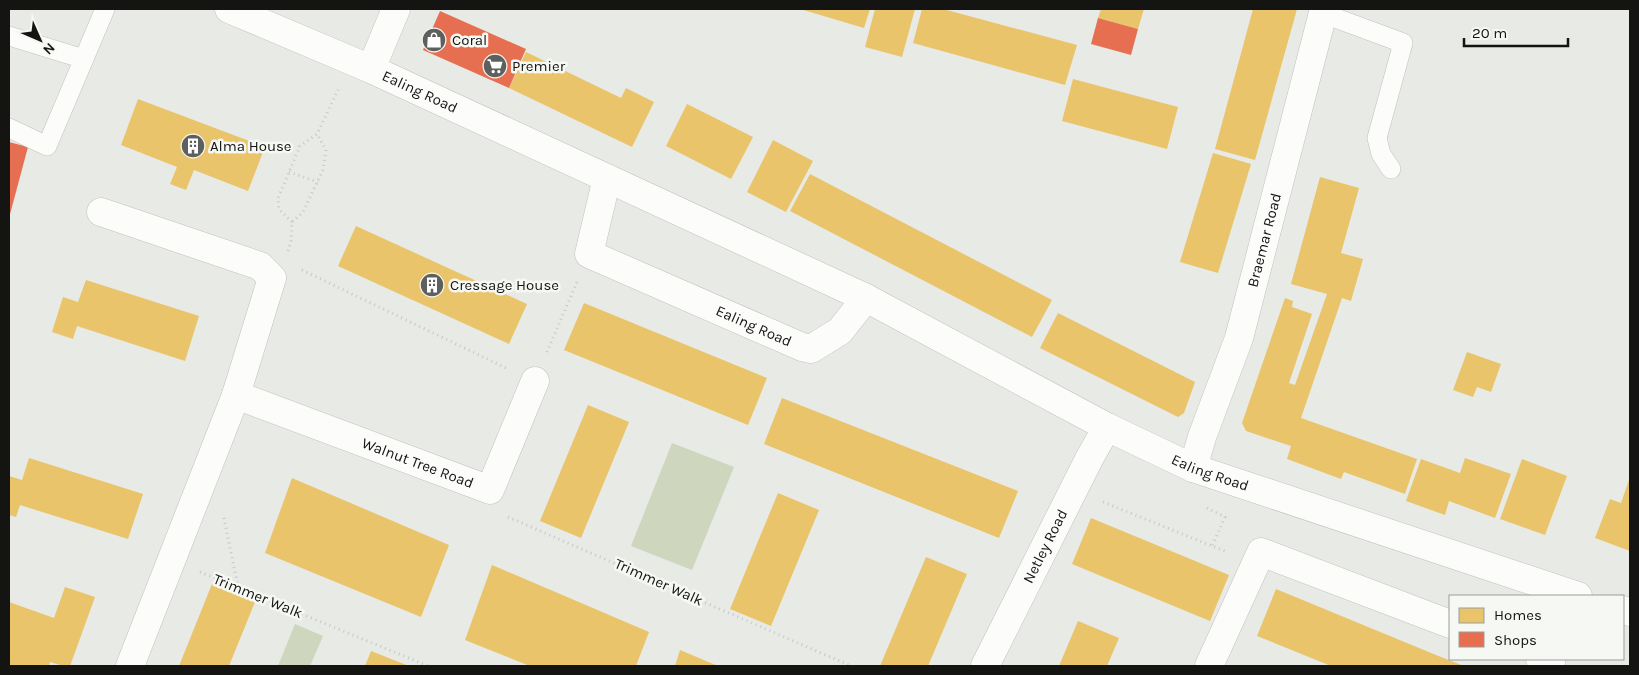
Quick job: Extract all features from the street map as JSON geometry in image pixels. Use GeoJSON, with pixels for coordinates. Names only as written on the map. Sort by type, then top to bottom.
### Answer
{"type":"FeatureCollection","features":[{"type":"Feature","properties":{"kind":"street","name":"Ealing Road"},"geometry":{"type":"LineString","coordinates":[[229,9],[371,68],[866,298],[1107,427],[1193,468],[1575,595]]}},
{"type":"Feature","properties":{"kind":"street"},"geometry":{"type":"LineString","coordinates":[[371,68],[396,9]]}},
{"type":"Feature","properties":{"kind":"street","name":"Braemar Road"},"geometry":{"type":"LineString","coordinates":[[1193,468],[1202,437],[1239,338],[1323,11]]}},
{"type":"Feature","properties":{"kind":"street"},"geometry":{"type":"LineString","coordinates":[[590,254],[607,178]]}},
{"type":"Feature","properties":{"kind":"street"},"geometry":{"type":"LineString","coordinates":[[101,212],[260,266],[272,278],[236,395],[130,666]]}},
{"type":"Feature","properties":{"kind":"street","name":"Ealing Road"},"geometry":{"type":"LineString","coordinates":[[590,254],[802,347],[812,349],[840,331],[866,298]]}},
{"type":"Feature","properties":{"kind":"street","name":"Walnut Tree Road"},"geometry":{"type":"LineString","coordinates":[[236,395],[490,490],[535,382]]}},
{"type":"Feature","properties":{"kind":"street","name":"Netley Road"},"geometry":{"type":"LineString","coordinates":[[985,666],[1107,427]]}},
{"type":"Feature","properties":{"kind":"street"},"geometry":{"type":"LineString","coordinates":[[1209,666],[1260,552],[1449,624]]}},
{"type":"Feature","properties":{"kind":"lane"},"geometry":{"type":"LineString","coordinates":[[9,128],[47,146],[105,9]]}},
{"type":"Feature","properties":{"kind":"lane"},"geometry":{"type":"LineString","coordinates":[[1323,11],[1403,43],[1377,138],[1381,154],[1391,169]]}},
{"type":"Feature","properties":{"kind":"lane"},"geometry":{"type":"LineString","coordinates":[[9,36],[84,59]]}},
{"type":"Feature","properties":{"kind":"path"},"geometry":{"type":"LineString","coordinates":[[317,134],[326,150],[324,170],[303,212],[292,222],[279,210],[278,198],[300,146],[317,134],[338,90]]}},
{"type":"Feature","properties":{"kind":"path"},"geometry":{"type":"LineString","coordinates":[[289,172],[318,182]]}},
{"type":"Feature","properties":{"kind":"path"},"geometry":{"type":"LineString","coordinates":[[293,266],[535,382],[590,254]]}},
{"type":"Feature","properties":{"kind":"path","name":"Trimmer Walk"},"geometry":{"type":"LineString","coordinates":[[490,490],[482,506],[851,666]]}},
{"type":"Feature","properties":{"kind":"path"},"geometry":{"type":"LineString","coordinates":[[1100,501],[1255,564]]}},
{"type":"Feature","properties":{"kind":"path"},"geometry":{"type":"LineString","coordinates":[[225,513],[224,520],[238,588]]}},
{"type":"Feature","properties":{"kind":"path","name":"Trimmer Walk"},"geometry":{"type":"LineString","coordinates":[[171,560],[428,666]]}},
{"type":"Feature","properties":{"kind":"green space"},"geometry":{"type":"Polygon","coordinates":[[[672,443],[734,467],[692,570],[631,546],[672,443]]]}},
{"type":"Feature","properties":{"kind":"green space"},"geometry":{"type":"Polygon","coordinates":[[[295,624],[323,636],[310,666],[278,666],[295,624]]]}},
{"type":"Feature","properties":{"kind":"building: Homes"},"geometry":{"type":"Polygon","coordinates":[[[800,9],[870,9],[864,28],[800,9]]]}},
{"type":"Feature","properties":{"kind":"building: Homes"},"geometry":{"type":"Polygon","coordinates":[[[875,9],[915,9],[902,57],[865,47],[875,9]]]}},
{"type":"Feature","properties":{"kind":"building: Homes"},"geometry":{"type":"Polygon","coordinates":[[[922,9],[943,9],[1077,45],[1065,85],[913,43],[922,9]]]}},
{"type":"Feature","properties":{"kind":"building: Homes"},"geometry":{"type":"Polygon","coordinates":[[[1101,9],[1144,9],[1138,29],[1098,18],[1101,9]]]}},
{"type":"Feature","properties":{"kind":"building: Homes"},"geometry":{"type":"Polygon","coordinates":[[[1253,9],[1297,9],[1255,160],[1215,149],[1253,9]]]}},
{"type":"Feature","properties":{"kind":"building: Homes"},"geometry":{"type":"Polygon","coordinates":[[[526,52],[621,98],[626,88],[654,102],[632,147],[509,88],[526,52]]]}},
{"type":"Feature","properties":{"kind":"building: Homes"},"geometry":{"type":"Polygon","coordinates":[[[1073,79],[1178,107],[1167,149],[1062,121],[1073,79]]]}},
{"type":"Feature","properties":{"kind":"building: Homes","name":"Alma House"},"geometry":{"type":"Polygon","coordinates":[[[138,99],[265,147],[248,191],[194,170],[186,190],[170,184],[177,167],[121,145],[138,99]]]}},
{"type":"Feature","properties":{"kind":"building: Homes"},"geometry":{"type":"Polygon","coordinates":[[[687,104],[753,137],[731,179],[666,146],[687,104]]]}},
{"type":"Feature","properties":{"kind":"building: Homes"},"geometry":{"type":"Polygon","coordinates":[[[773,140],[813,161],[786,212],[747,192],[773,140]]]}},
{"type":"Feature","properties":{"kind":"building: Homes"},"geometry":{"type":"Polygon","coordinates":[[[1213,153],[1251,164],[1218,273],[1180,262],[1213,153]]]}},
{"type":"Feature","properties":{"kind":"building: Homes"},"geometry":{"type":"Polygon","coordinates":[[[810,174],[1052,300],[1032,337],[790,211],[810,174]]]}},
{"type":"Feature","properties":{"kind":"building: Homes"},"geometry":{"type":"Polygon","coordinates":[[[1320,177],[1359,188],[1341,253],[1363,259],[1351,301],[1342,298],[1301,418],[1417,459],[1405,494],[1344,472],[1341,479],[1287,459],[1291,446],[1246,431],[1242,423],[1285,298],[1293,301],[1292,307],[1312,314],[1289,383],[1295,385],[1327,294],[1291,284],[1320,177]]]}},
{"type":"Feature","properties":{"kind":"building: Homes","name":"Cressage House"},"geometry":{"type":"Polygon","coordinates":[[[356,226],[527,304],[509,344],[338,266],[356,226]]]}},
{"type":"Feature","properties":{"kind":"building: Homes"},"geometry":{"type":"Polygon","coordinates":[[[86,280],[199,316],[185,361],[77,326],[73,339],[52,332],[63,297],[78,302],[86,280]]]}},
{"type":"Feature","properties":{"kind":"building: Homes"},"geometry":{"type":"Polygon","coordinates":[[[584,303],[767,378],[748,425],[564,350],[584,303]]]}},
{"type":"Feature","properties":{"kind":"building: Homes"},"geometry":{"type":"Polygon","coordinates":[[[1058,313],[1195,382],[1184,413],[1178,417],[1040,348],[1058,313]]]}},
{"type":"Feature","properties":{"kind":"building: Homes"},"geometry":{"type":"Polygon","coordinates":[[[1467,352],[1501,364],[1491,392],[1477,387],[1473,397],[1453,390],[1467,352]]]}},
{"type":"Feature","properties":{"kind":"building: Homes"},"geometry":{"type":"Polygon","coordinates":[[[782,398],[1018,491],[999,538],[764,444],[782,398]]]}},
{"type":"Feature","properties":{"kind":"building: Homes"},"geometry":{"type":"Polygon","coordinates":[[[588,405],[629,422],[581,538],[540,521],[588,405]]]}},
{"type":"Feature","properties":{"kind":"building: Homes"},"geometry":{"type":"Polygon","coordinates":[[[29,458],[143,494],[128,539],[20,505],[16,517],[9,515],[9,476],[22,480],[29,458]]]}},
{"type":"Feature","properties":{"kind":"building: Homes"},"geometry":{"type":"Polygon","coordinates":[[[1465,458],[1511,474],[1495,518],[1449,501],[1445,515],[1406,501],[1421,459],[1460,473],[1465,458]]]}},
{"type":"Feature","properties":{"kind":"building: Homes"},"geometry":{"type":"Polygon","coordinates":[[[1522,459],[1567,476],[1545,535],[1500,519],[1522,459]]]}},
{"type":"Feature","properties":{"kind":"building: Homes"},"geometry":{"type":"Polygon","coordinates":[[[1630,477],[1630,551],[1595,538],[1610,499],[1621,503],[1630,477]]]}},
{"type":"Feature","properties":{"kind":"building: Homes"},"geometry":{"type":"Polygon","coordinates":[[[292,478],[449,545],[421,617],[265,553],[292,478]]]}},
{"type":"Feature","properties":{"kind":"building: Homes"},"geometry":{"type":"Polygon","coordinates":[[[778,493],[819,510],[771,626],[730,609],[778,493]]]}},
{"type":"Feature","properties":{"kind":"building: Homes"},"geometry":{"type":"Polygon","coordinates":[[[1091,518],[1229,575],[1210,621],[1072,564],[1091,518]]]}},
{"type":"Feature","properties":{"kind":"building: Homes"},"geometry":{"type":"Polygon","coordinates":[[[926,557],[967,574],[928,666],[880,666],[926,557]]]}},
{"type":"Feature","properties":{"kind":"building: Homes"},"geometry":{"type":"Polygon","coordinates":[[[492,565],[649,632],[636,666],[530,666],[465,640],[492,565]]]}},
{"type":"Feature","properties":{"kind":"building: Homes"},"geometry":{"type":"Polygon","coordinates":[[[212,584],[255,602],[229,666],[179,666],[212,584]]]}},
{"type":"Feature","properties":{"kind":"building: Homes"},"geometry":{"type":"Polygon","coordinates":[[[65,587],[95,597],[70,666],[50,662],[49,666],[9,666],[9,602],[54,618],[65,587]]]}},
{"type":"Feature","properties":{"kind":"building: Homes"},"geometry":{"type":"Polygon","coordinates":[[[1276,589],[1464,666],[1331,666],[1257,636],[1276,589]]]}},
{"type":"Feature","properties":{"kind":"building: Homes"},"geometry":{"type":"Polygon","coordinates":[[[1078,621],[1119,638],[1107,666],[1059,666],[1078,621]]]}},
{"type":"Feature","properties":{"kind":"building: Homes"},"geometry":{"type":"Polygon","coordinates":[[[680,650],[718,666],[675,666],[680,650]]]}},
{"type":"Feature","properties":{"kind":"building: Homes"},"geometry":{"type":"Polygon","coordinates":[[[371,651],[409,666],[365,666],[371,651]]]}},
{"type":"Feature","properties":{"kind":"building: Shops"},"geometry":{"type":"Polygon","coordinates":[[[440,11],[526,49],[509,88],[423,50],[440,11]]]}},
{"type":"Feature","properties":{"kind":"building: Shops"},"geometry":{"type":"Polygon","coordinates":[[[1098,18],[1138,29],[1131,55],[1091,44],[1098,18]]]}},
{"type":"Feature","properties":{"kind":"building: Shops"},"geometry":{"type":"Polygon","coordinates":[[[9,142],[28,147],[9,218],[9,142]]]}},
{"type":"Feature","properties":{"kind":"place","name":"Coral"},"geometry":{"type":"Point","coordinates":[434,40]}},
{"type":"Feature","properties":{"kind":"place","name":"Premier"},"geometry":{"type":"Point","coordinates":[495,66]}},
{"type":"Feature","properties":{"kind":"place","name":"Alma House"},"geometry":{"type":"Point","coordinates":[193,146]}},
{"type":"Feature","properties":{"kind":"place","name":"Cressage House"},"geometry":{"type":"Point","coordinates":[432,285]}}]}
